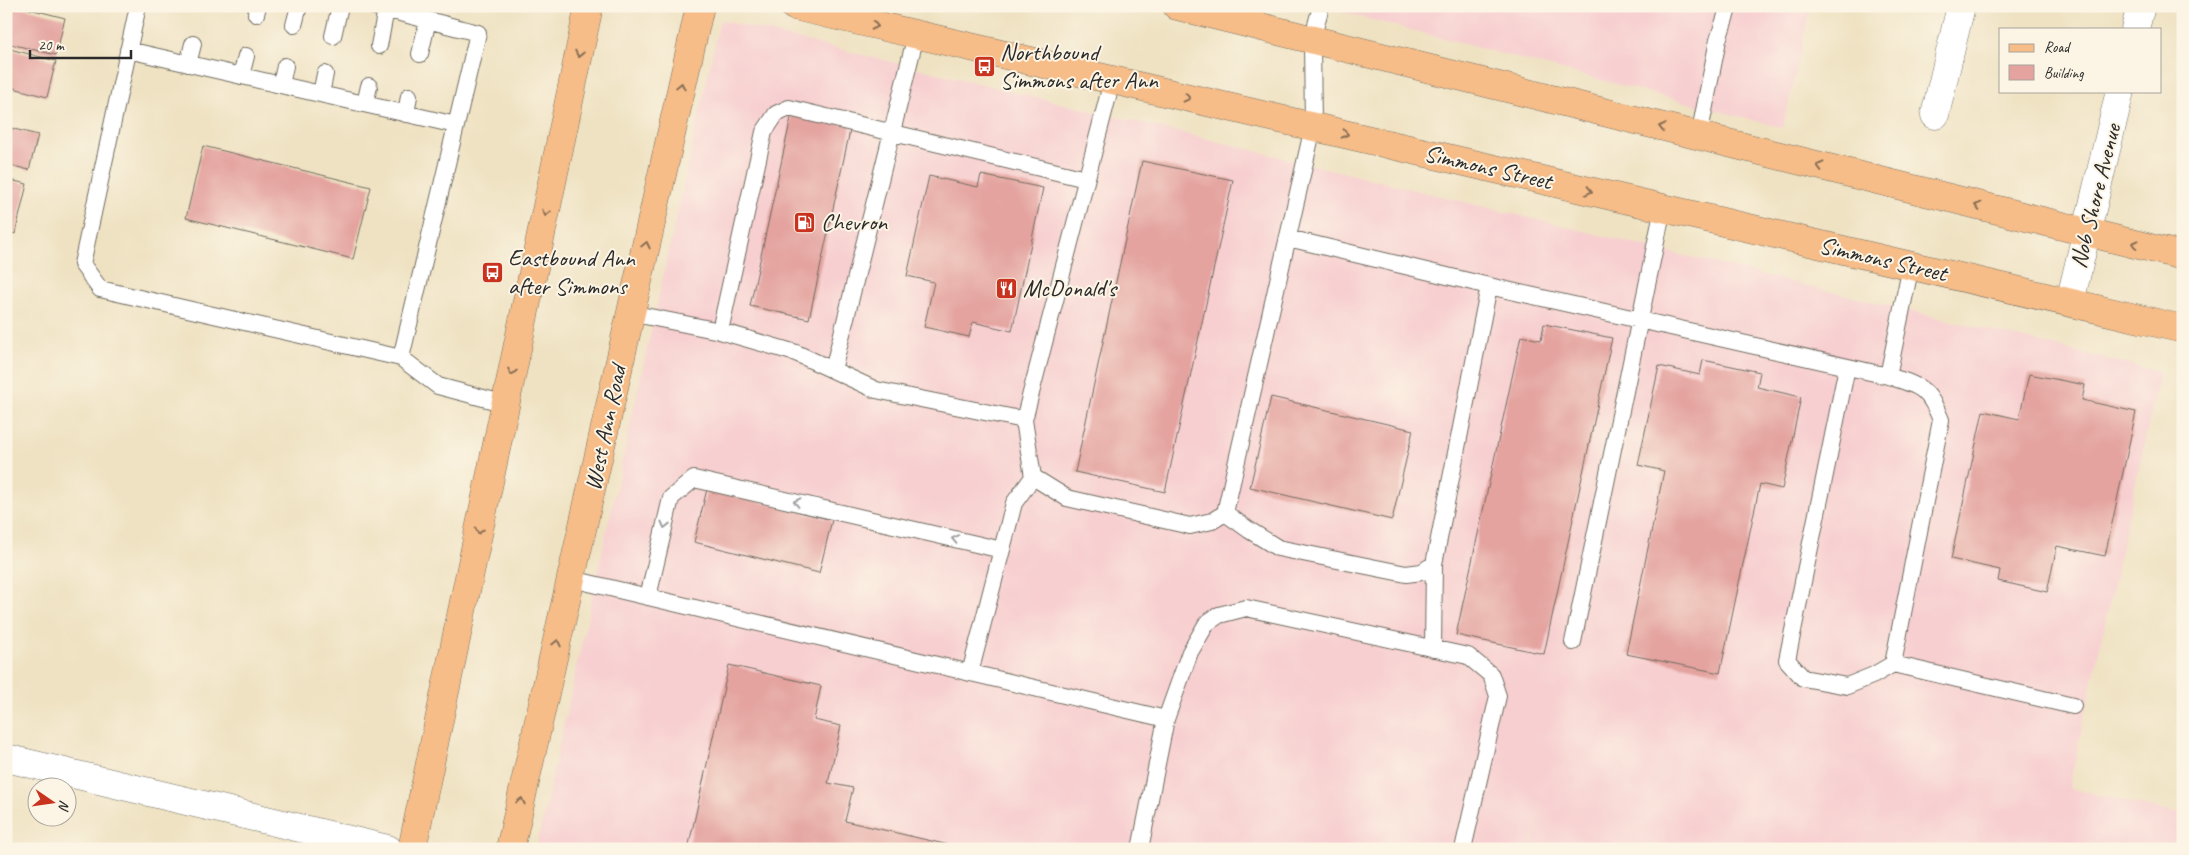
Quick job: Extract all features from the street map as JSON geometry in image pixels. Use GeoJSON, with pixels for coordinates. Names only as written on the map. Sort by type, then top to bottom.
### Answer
{"type":"FeatureCollection","features":[{"type":"Feature","properties":{"kind":"main road"},"geometry":{"type":"LineString","coordinates":[[412,849],[589,6]]}},
{"type":"Feature","properties":{"kind":"main road","name":"West Ann Road"},"geometry":{"type":"LineString","coordinates":[[510,849],[700,6]]}},
{"type":"Feature","properties":{"kind":"main road","name":"Simmons Street"},"geometry":{"type":"LineString","coordinates":[[794,6],[2183,329]]}},
{"type":"Feature","properties":{"kind":"main road"},"geometry":{"type":"LineString","coordinates":[[1178,6],[2183,256]]}},
{"type":"Feature","properties":{"kind":"street"},"geometry":{"type":"LineString","coordinates":[[1935,115],[1961,6]]}},
{"type":"Feature","properties":{"kind":"street"},"geometry":{"type":"LineString","coordinates":[[2136,28],[2141,6]]}},
{"type":"Feature","properties":{"kind":"street","name":"Nob Shore Avenue"},"geometry":{"type":"LineString","coordinates":[[2070,302],[2120,92]]}},
{"type":"Feature","properties":{"kind":"street"},"geometry":{"type":"LineString","coordinates":[[6,758],[388,849]]}},
{"type":"Feature","properties":{"kind":"lane"},"geometry":{"type":"LineString","coordinates":[[138,6],[82,264],[100,289],[401,358],[438,386],[506,404]]}},
{"type":"Feature","properties":{"kind":"lane"},"geometry":{"type":"LineString","coordinates":[[294,25],[300,6]]}},
{"type":"Feature","properties":{"kind":"lane"},"geometry":{"type":"LineString","coordinates":[[333,36],[340,6]]}},
{"type":"Feature","properties":{"kind":"lane"},"geometry":{"type":"LineString","coordinates":[[1033,477],[1067,498],[1190,526],[1212,522],[1226,512],[1313,127],[1312,40],[1321,6]]}},
{"type":"Feature","properties":{"kind":"lane"},"geometry":{"type":"LineString","coordinates":[[1699,136],[1718,40],[1729,6]]}},
{"type":"Feature","properties":{"kind":"lane"},"geometry":{"type":"LineString","coordinates":[[379,46],[379,8],[478,33],[401,358]]}},
{"type":"Feature","properties":{"kind":"lane"},"geometry":{"type":"LineString","coordinates":[[420,54],[428,20]]}},
{"type":"Feature","properties":{"kind":"lane"},"geometry":{"type":"LineString","coordinates":[[833,370],[916,35]]}},
{"type":"Feature","properties":{"kind":"lane"},"geometry":{"type":"LineString","coordinates":[[188,64],[193,44]]}},
{"type":"Feature","properties":{"kind":"lane"},"geometry":{"type":"LineString","coordinates":[[128,50],[456,126]]}},
{"type":"Feature","properties":{"kind":"lane"},"geometry":{"type":"LineString","coordinates":[[242,76],[246,56]]}},
{"type":"Feature","properties":{"kind":"lane"},"geometry":{"type":"LineString","coordinates":[[281,85],[285,66]]}},
{"type":"Feature","properties":{"kind":"lane"},"geometry":{"type":"LineString","coordinates":[[321,94],[325,74]]}},
{"type":"Feature","properties":{"kind":"lane"},"geometry":{"type":"LineString","coordinates":[[970,673],[1014,503],[1033,477],[1024,420],[1112,80]]}},
{"type":"Feature","properties":{"kind":"lane"},"geometry":{"type":"LineString","coordinates":[[365,104],[369,86]]}},
{"type":"Feature","properties":{"kind":"lane"},"geometry":{"type":"LineString","coordinates":[[406,114],[409,96]]}},
{"type":"Feature","properties":{"kind":"lane"},"geometry":{"type":"LineString","coordinates":[[720,331],[764,132],[776,114],[789,108],[1086,179]]}},
{"type":"Feature","properties":{"kind":"lane"},"geometry":{"type":"LineString","coordinates":[[1573,642],[1663,208]]}},
{"type":"Feature","properties":{"kind":"lane"},"geometry":{"type":"LineString","coordinates":[[1288,238],[1489,286],[1888,376],[1918,385],[1933,400],[1941,420],[1893,664]]}},
{"type":"Feature","properties":{"kind":"lane"},"geometry":{"type":"LineString","coordinates":[[1888,376],[1911,265]]}},
{"type":"Feature","properties":{"kind":"lane"},"geometry":{"type":"LineString","coordinates":[[1433,649],[1434,564],[1489,286]]}},
{"type":"Feature","properties":{"kind":"lane"},"geometry":{"type":"LineString","coordinates":[[630,313],[720,331],[796,353],[876,390],[1024,420]]}},
{"type":"Feature","properties":{"kind":"lane"},"geometry":{"type":"LineString","coordinates":[[1847,367],[1787,660],[1803,678],[1847,686],[1874,675],[1893,664],[2073,706]]}},
{"type":"Feature","properties":{"kind":"lane"},"geometry":{"type":"LineString","coordinates":[[648,597],[671,498],[694,479],[1002,550]]}},
{"type":"Feature","properties":{"kind":"lane"},"geometry":{"type":"LineString","coordinates":[[1226,512],[1249,530],[1278,548],[1406,574],[1422,572],[1434,564]]}},
{"type":"Feature","properties":{"kind":"lane"},"geometry":{"type":"LineString","coordinates":[[572,579],[1166,719]]}},
{"type":"Feature","properties":{"kind":"lane"},"geometry":{"type":"LineString","coordinates":[[1140,849],[1166,719],[1190,652],[1207,623],[1219,615],[1246,608],[1468,656],[1491,676],[1498,696],[1463,849]]}},
{"type":"Feature","properties":{"kind":"shaded area"},"geometry":{"type":"Polygon","coordinates":[[[1319,6],[1811,6],[1783,128],[1319,6]]]}},
{"type":"Feature","properties":{"kind":"shaded area"},"geometry":{"type":"Polygon","coordinates":[[[720,20],[2160,372],[2069,788],[2183,815],[2183,849],[1532,849],[1542,799],[1531,849],[536,849],[720,20]]]}},
{"type":"Feature","properties":{"kind":"building"},"geometry":{"type":"Polygon","coordinates":[[[6,6],[18,6],[65,18],[56,55],[6,43],[6,6]]]}},
{"type":"Feature","properties":{"kind":"building"},"geometry":{"type":"Polygon","coordinates":[[[6,48],[56,61],[47,97],[6,86],[6,48]]]}},
{"type":"Feature","properties":{"kind":"building"},"geometry":{"type":"Polygon","coordinates":[[[792,113],[851,126],[809,319],[750,306],[792,113]]]}},
{"type":"Feature","properties":{"kind":"building"},"geometry":{"type":"Polygon","coordinates":[[[6,127],[38,135],[29,170],[6,164],[6,127]]]}},
{"type":"Feature","properties":{"kind":"building"},"geometry":{"type":"Polygon","coordinates":[[[203,146],[371,187],[353,259],[186,218],[203,146]]]}},
{"type":"Feature","properties":{"kind":"building"},"geometry":{"type":"Polygon","coordinates":[[[1142,161],[1233,180],[1165,492],[1075,472],[1142,161]]]}},
{"type":"Feature","properties":{"kind":"building"},"geometry":{"type":"Polygon","coordinates":[[[981,175],[1043,188],[1012,331],[973,322],[969,337],[924,327],[934,282],[907,276],[929,176],[978,187],[981,175]]]}},
{"type":"Feature","properties":{"kind":"building"},"geometry":{"type":"Polygon","coordinates":[[[6,179],[27,184],[15,234],[6,231],[6,179]]]}},
{"type":"Feature","properties":{"kind":"building"},"geometry":{"type":"Polygon","coordinates":[[[6,245],[12,246],[7,270],[6,270],[6,245]]]}},
{"type":"Feature","properties":{"kind":"building"},"geometry":{"type":"Polygon","coordinates":[[[1544,324],[1612,338],[1544,654],[1456,635],[1521,336],[1541,340],[1544,324]]]}},
{"type":"Feature","properties":{"kind":"building"},"geometry":{"type":"Polygon","coordinates":[[[1703,360],[1760,372],[1757,387],[1801,397],[1782,489],[1760,484],[1720,673],[1626,654],[1664,471],[1638,465],[1659,366],[1700,375],[1703,360]]]}},
{"type":"Feature","properties":{"kind":"building"},"geometry":{"type":"Polygon","coordinates":[[[2029,374],[2085,385],[2082,400],[2136,412],[2105,556],[2057,546],[2047,592],[1998,581],[2000,570],[1951,559],[1983,411],[2019,419],[2029,374]]]}},
{"type":"Feature","properties":{"kind":"building"},"geometry":{"type":"Polygon","coordinates":[[[1271,397],[1413,430],[1392,520],[1250,487],[1271,397]]]}},
{"type":"Feature","properties":{"kind":"building"},"geometry":{"type":"Polygon","coordinates":[[[707,489],[832,520],[819,573],[694,542],[707,489]]]}},
{"type":"Feature","properties":{"kind":"building"},"geometry":{"type":"Polygon","coordinates":[[[729,665],[821,686],[814,720],[841,726],[828,783],[853,788],[845,821],[966,849],[688,849],[729,665]]]}},
{"type":"Feature","properties":{"kind":"building"},"geometry":{"type":"Polygon","coordinates":[[[6,845],[21,848],[6,849],[6,845]]]}},
{"type":"Feature","properties":{"kind":"place","name":"Northbound Simmons after Ann"},"geometry":{"type":"Point","coordinates":[984,66]}},
{"type":"Feature","properties":{"kind":"place","name":"Chevron"},"geometry":{"type":"Point","coordinates":[805,222]}},
{"type":"Feature","properties":{"kind":"place","name":"Eastbound Ann after Simmons"},"geometry":{"type":"Point","coordinates":[492,272]}},
{"type":"Feature","properties":{"kind":"place","name":"McDonald's"},"geometry":{"type":"Point","coordinates":[1007,288]}}]}
